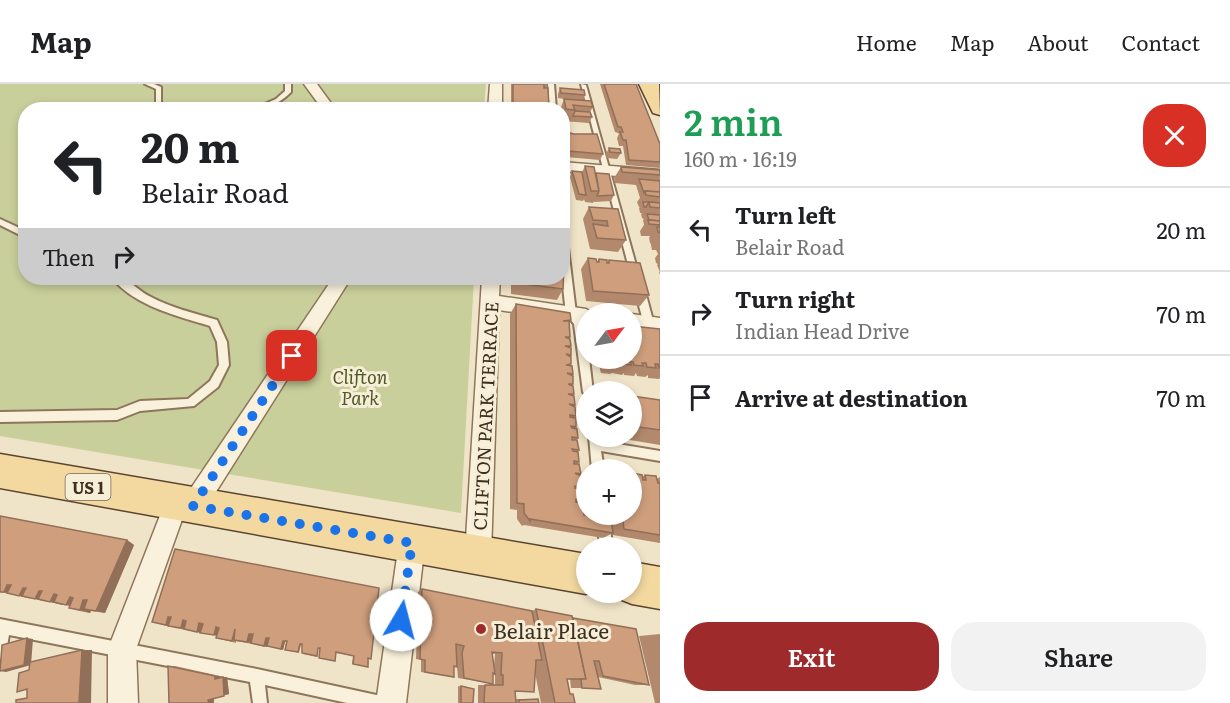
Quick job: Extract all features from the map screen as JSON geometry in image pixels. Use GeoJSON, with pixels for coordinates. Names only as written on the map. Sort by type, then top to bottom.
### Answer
{"type":"FeatureCollection","features":[{"type":"Feature","properties":{"kind":"main road"},"geometry":{"type":"LineString","coordinates":[[649,84],[660,109]]}},
{"type":"Feature","properties":{"kind":"main road","name":"US 1"},"geometry":{"type":"LineString","coordinates":[[0,471],[576,572]]}},
{"type":"Feature","properties":{"kind":"main road"},"geometry":{"type":"LineString","coordinates":[[642,585],[660,588]]}},
{"type":"Feature","properties":{"kind":"street"},"geometry":{"type":"LineString","coordinates":[[310,84],[324,102]]}},
{"type":"Feature","properties":{"kind":"street"},"geometry":{"type":"LineString","coordinates":[[495,102],[496,84]]}},
{"type":"Feature","properties":{"kind":"street"},"geometry":{"type":"LineString","coordinates":[[570,167],[660,175]]}},
{"type":"Feature","properties":{"kind":"street"},"geometry":{"type":"LineString","coordinates":[[123,703],[122,649],[185,505],[337,285]]}},
{"type":"Feature","properties":{"kind":"street","name":"CLIFTON PARK TERRACE"},"geometry":{"type":"LineString","coordinates":[[478,555],[491,285]]}},
{"type":"Feature","properties":{"kind":"street"},"geometry":{"type":"LineString","coordinates":[[490,302],[576,315]]}},
{"type":"Feature","properties":{"kind":"street"},"geometry":{"type":"LineString","coordinates":[[391,703],[412,543]]}},
{"type":"Feature","properties":{"kind":"lane"},"geometry":{"type":"LineString","coordinates":[[148,84],[159,88],[158,102]]}},
{"type":"Feature","properties":{"kind":"lane"},"geometry":{"type":"LineString","coordinates":[[273,102],[288,92],[288,84]]}},
{"type":"Feature","properties":{"kind":"lane"},"geometry":{"type":"LineString","coordinates":[[551,84],[552,102]]}},
{"type":"Feature","properties":{"kind":"lane"},"geometry":{"type":"LineString","coordinates":[[583,85],[648,326]]}},
{"type":"Feature","properties":{"kind":"lane"},"geometry":{"type":"LineString","coordinates":[[0,222],[18,231]]}},
{"type":"Feature","properties":{"kind":"lane"},"geometry":{"type":"LineString","coordinates":[[570,271],[577,303]]}},
{"type":"Feature","properties":{"kind":"lane"},"geometry":{"type":"LineString","coordinates":[[0,417],[117,415],[140,406],[190,403],[214,384],[224,365],[222,342],[214,323],[173,311],[144,298],[126,285]]}},
{"type":"Feature","properties":{"kind":"lane"},"geometry":{"type":"LineString","coordinates":[[621,447],[660,456]]}},
{"type":"Feature","properties":{"kind":"lane"},"geometry":{"type":"LineString","coordinates":[[0,652],[2,627],[257,676],[381,703]]}},
{"type":"Feature","properties":{"kind":"lane"},"geometry":{"type":"LineString","coordinates":[[257,676],[260,703]]}},
{"type":"Feature","properties":{"kind":"green space","name":"Clifton Park"},"geometry":{"type":"Polygon","coordinates":[[[0,84],[486,84],[485,102],[18,102],[18,285],[474,285],[461,513],[0,436],[0,84]]]}},
{"type":"Feature","properties":{"kind":"building"},"geometry":{"type":"Polygon","coordinates":[[[513,84],[544,84],[544,88],[548,88],[549,102],[513,102],[513,84]]]}},
{"type":"Feature","properties":{"kind":"building"},"geometry":{"type":"Polygon","coordinates":[[[604,84],[636,84],[660,144],[660,162],[629,160],[626,140],[623,140],[620,132],[623,132],[621,127],[618,127],[604,84]]]}},
{"type":"Feature","properties":{"kind":"building"},"geometry":{"type":"Polygon","coordinates":[[[560,88],[584,90],[585,95],[561,93],[560,88]]]}},
{"type":"Feature","properties":{"kind":"building"},"geometry":{"type":"Polygon","coordinates":[[[564,99],[591,101],[593,107],[573,105],[575,110],[570,109],[570,102],[565,102],[564,99]]]}},
{"type":"Feature","properties":{"kind":"building"},"geometry":{"type":"Polygon","coordinates":[[[575,111],[590,112],[592,117],[573,116],[575,111]]]}},
{"type":"Feature","properties":{"kind":"building"},"geometry":{"type":"Polygon","coordinates":[[[570,133],[597,134],[603,154],[570,151],[570,133]]]}},
{"type":"Feature","properties":{"kind":"building"},"geometry":{"type":"Polygon","coordinates":[[[609,148],[620,149],[621,153],[610,152],[609,148]]]}},
{"type":"Feature","properties":{"kind":"building"},"geometry":{"type":"Polygon","coordinates":[[[585,166],[594,167],[599,191],[591,191],[585,166]]]}},
{"type":"Feature","properties":{"kind":"building"},"geometry":{"type":"Polygon","coordinates":[[[621,167],[660,170],[660,175],[622,172],[621,167]]]}},
{"type":"Feature","properties":{"kind":"building"},"geometry":{"type":"Polygon","coordinates":[[[572,171],[582,172],[586,195],[579,194],[572,171]]]}},
{"type":"Feature","properties":{"kind":"building"},"geometry":{"type":"Polygon","coordinates":[[[596,173],[609,174],[614,195],[597,196],[599,191],[596,173]]]}},
{"type":"Feature","properties":{"kind":"building"},"geometry":{"type":"Polygon","coordinates":[[[639,179],[660,181],[660,192],[645,191],[644,193],[639,179]]]}},
{"type":"Feature","properties":{"kind":"building"},"geometry":{"type":"Polygon","coordinates":[[[645,191],[660,192],[660,197],[646,195],[645,191]]]}},
{"type":"Feature","properties":{"kind":"building"},"geometry":{"type":"Polygon","coordinates":[[[649,202],[660,203],[660,208],[650,207],[649,202]]]}},
{"type":"Feature","properties":{"kind":"building"},"geometry":{"type":"Polygon","coordinates":[[[589,207],[618,209],[626,240],[597,238],[593,224],[608,226],[607,221],[593,220],[589,207]]]}},
{"type":"Feature","properties":{"kind":"building"},"geometry":{"type":"Polygon","coordinates":[[[647,214],[660,215],[660,221],[649,220],[647,214]]]}},
{"type":"Feature","properties":{"kind":"building"},"geometry":{"type":"Polygon","coordinates":[[[648,220],[660,221],[660,225],[649,224],[648,220]]]}},
{"type":"Feature","properties":{"kind":"building"},"geometry":{"type":"Polygon","coordinates":[[[588,258],[596,259],[597,262],[599,259],[607,260],[607,263],[609,260],[640,263],[649,295],[593,291],[588,258]]]}},
{"type":"Feature","properties":{"kind":"building"},"geometry":{"type":"Polygon","coordinates":[[[532,285],[563,285],[563,289],[532,285]]]}},
{"type":"Feature","properties":{"kind":"building"},"geometry":{"type":"Polygon","coordinates":[[[516,304],[570,313],[571,320],[563,321],[569,321],[570,337],[565,337],[570,339],[571,346],[565,346],[571,348],[571,355],[566,354],[571,357],[571,364],[566,365],[572,366],[573,374],[567,373],[573,376],[573,384],[568,384],[573,386],[574,394],[568,394],[574,396],[575,405],[569,404],[575,407],[576,416],[570,415],[576,418],[576,427],[571,426],[576,429],[576,438],[572,437],[572,440],[576,440],[576,447],[579,450],[572,449],[578,452],[579,459],[574,461],[576,464],[576,525],[612,525],[613,533],[530,519],[530,521],[524,513],[524,504],[517,503],[516,304]]]}},
{"type":"Feature","properties":{"kind":"building"},"geometry":{"type":"Polygon","coordinates":[[[642,327],[660,329],[660,368],[658,364],[655,364],[656,368],[647,367],[646,363],[642,363],[642,327]]]}},
{"type":"Feature","properties":{"kind":"building"},"geometry":{"type":"Polygon","coordinates":[[[642,397],[660,400],[660,430],[642,427],[642,397]]]}},
{"type":"Feature","properties":{"kind":"building"},"geometry":{"type":"Polygon","coordinates":[[[642,475],[643,480],[646,480],[645,475],[656,476],[660,483],[660,535],[624,529],[623,525],[642,525],[642,475]]]}},
{"type":"Feature","properties":{"kind":"building"},"geometry":{"type":"Polygon","coordinates":[[[0,516],[127,540],[96,611],[84,609],[87,600],[83,600],[80,610],[69,608],[73,598],[70,597],[66,605],[54,602],[57,595],[54,594],[50,602],[38,599],[42,591],[39,591],[35,599],[22,596],[26,588],[23,588],[19,596],[7,593],[11,585],[7,585],[4,592],[0,592],[0,516]]]}},
{"type":"Feature","properties":{"kind":"building"},"geometry":{"type":"Polygon","coordinates":[[[175,549],[379,588],[371,659],[368,658],[368,667],[353,664],[354,656],[336,652],[335,661],[319,658],[320,648],[318,648],[317,656],[302,653],[302,644],[298,652],[285,650],[287,641],[283,641],[281,649],[267,646],[269,638],[266,638],[264,646],[251,643],[253,634],[249,634],[247,642],[234,640],[235,629],[232,641],[216,638],[219,628],[216,627],[214,635],[200,633],[203,624],[199,623],[197,632],[184,629],[186,621],[183,620],[181,628],[168,626],[171,617],[168,617],[166,625],[152,622],[175,549]]]}},
{"type":"Feature","properties":{"kind":"building"},"geometry":{"type":"Polygon","coordinates":[[[422,589],[532,611],[542,660],[536,660],[534,692],[515,691],[516,703],[484,703],[485,685],[503,685],[502,653],[492,652],[495,674],[493,673],[493,684],[464,678],[462,653],[464,646],[456,644],[457,667],[454,666],[454,677],[425,672],[425,660],[420,659],[422,589]]]}},
{"type":"Feature","properties":{"kind":"building"},"geometry":{"type":"Polygon","coordinates":[[[536,609],[572,616],[586,679],[567,679],[570,694],[573,694],[575,703],[555,703],[536,609]]]}},
{"type":"Feature","properties":{"kind":"building"},"geometry":{"type":"Polygon","coordinates":[[[573,618],[636,629],[649,685],[603,676],[599,661],[594,661],[601,689],[582,688],[581,679],[586,679],[573,618]]]}},
{"type":"Feature","properties":{"kind":"building"},"geometry":{"type":"Polygon","coordinates":[[[27,638],[24,665],[0,671],[2,645],[27,638]]]}},
{"type":"Feature","properties":{"kind":"building"},"geometry":{"type":"Polygon","coordinates":[[[82,650],[79,703],[16,703],[16,700],[27,698],[27,689],[17,692],[19,673],[29,670],[30,662],[82,650]]]}},
{"type":"Feature","properties":{"kind":"building"},"geometry":{"type":"Polygon","coordinates":[[[168,666],[215,676],[215,679],[223,677],[224,696],[208,700],[209,703],[169,703],[168,666]]]}},
{"type":"Feature","properties":{"kind":"building"},"geometry":{"type":"Polygon","coordinates":[[[461,686],[474,689],[473,703],[461,703],[461,686]]]}},
{"type":"Feature","properties":{"kind":"building"},"geometry":{"type":"Polygon","coordinates":[[[538,699],[539,703],[519,703],[519,700],[538,699]]]}},
{"type":"Feature","properties":{"kind":"place","name":"Belair Place"},"geometry":{"type":"Point","coordinates":[481,629]}},
{"type":"Feature","properties":{"kind":"route"},"geometry":{"type":"LineString","coordinates":[[292,356],[193,506],[412,543],[401,620]]}}]}
